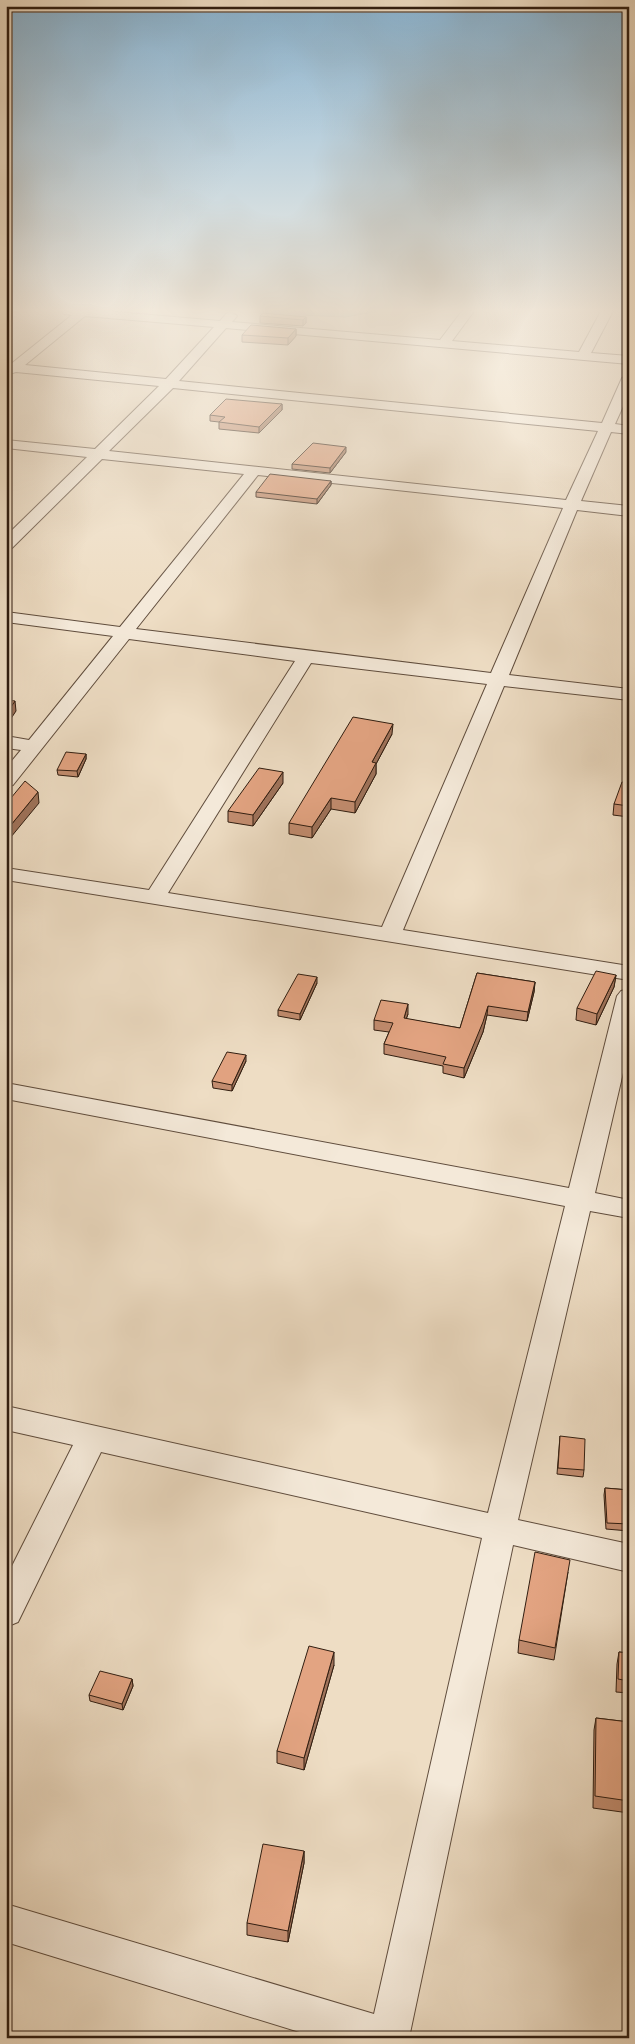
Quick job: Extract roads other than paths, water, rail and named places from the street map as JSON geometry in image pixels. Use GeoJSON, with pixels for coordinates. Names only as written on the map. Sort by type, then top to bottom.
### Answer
{"type":"FeatureCollection","features":[{"type":"Feature","properties":{"kind":"street"},"geometry":{"type":"LineString","coordinates":[[6,544],[146,406]]}},
{"type":"Feature","properties":{"kind":"street"},"geometry":{"type":"LineString","coordinates":[[398,406],[629,430]]}},
{"type":"Feature","properties":{"kind":"street"},"geometry":{"type":"LineString","coordinates":[[390,935],[572,504],[617,406]]}},
{"type":"Feature","properties":{"kind":"street"},"geometry":{"type":"LineString","coordinates":[[6,444],[629,511]]}},
{"type":"Feature","properties":{"kind":"street"},"geometry":{"type":"LineString","coordinates":[[6,781],[254,471]]}},
{"type":"Feature","properties":{"kind":"street"},"geometry":{"type":"LineString","coordinates":[[6,616],[306,657],[497,681],[629,695]]}},
{"type":"Feature","properties":{"kind":"street"},"geometry":{"type":"LineString","coordinates":[[155,897],[306,657]]}},
{"type":"Feature","properties":{"kind":"street"},"geometry":{"type":"LineString","coordinates":[[6,742],[34,746]]}},
{"type":"Feature","properties":{"kind":"street"},"geometry":{"type":"LineString","coordinates":[[6,874],[629,973]]}},
{"type":"Feature","properties":{"kind":"street"},"geometry":{"type":"LineString","coordinates":[[6,1923],[388,2038],[500,1529],[629,996]]}},
{"type":"Feature","properties":{"kind":"street"},"geometry":{"type":"LineString","coordinates":[[6,1091],[629,1209]]}},
{"type":"Feature","properties":{"kind":"street"},"geometry":{"type":"LineString","coordinates":[[6,1418],[629,1558]]}},
{"type":"Feature","properties":{"kind":"street"},"geometry":{"type":"LineString","coordinates":[[6,1612],[93,1437]]}}]}
